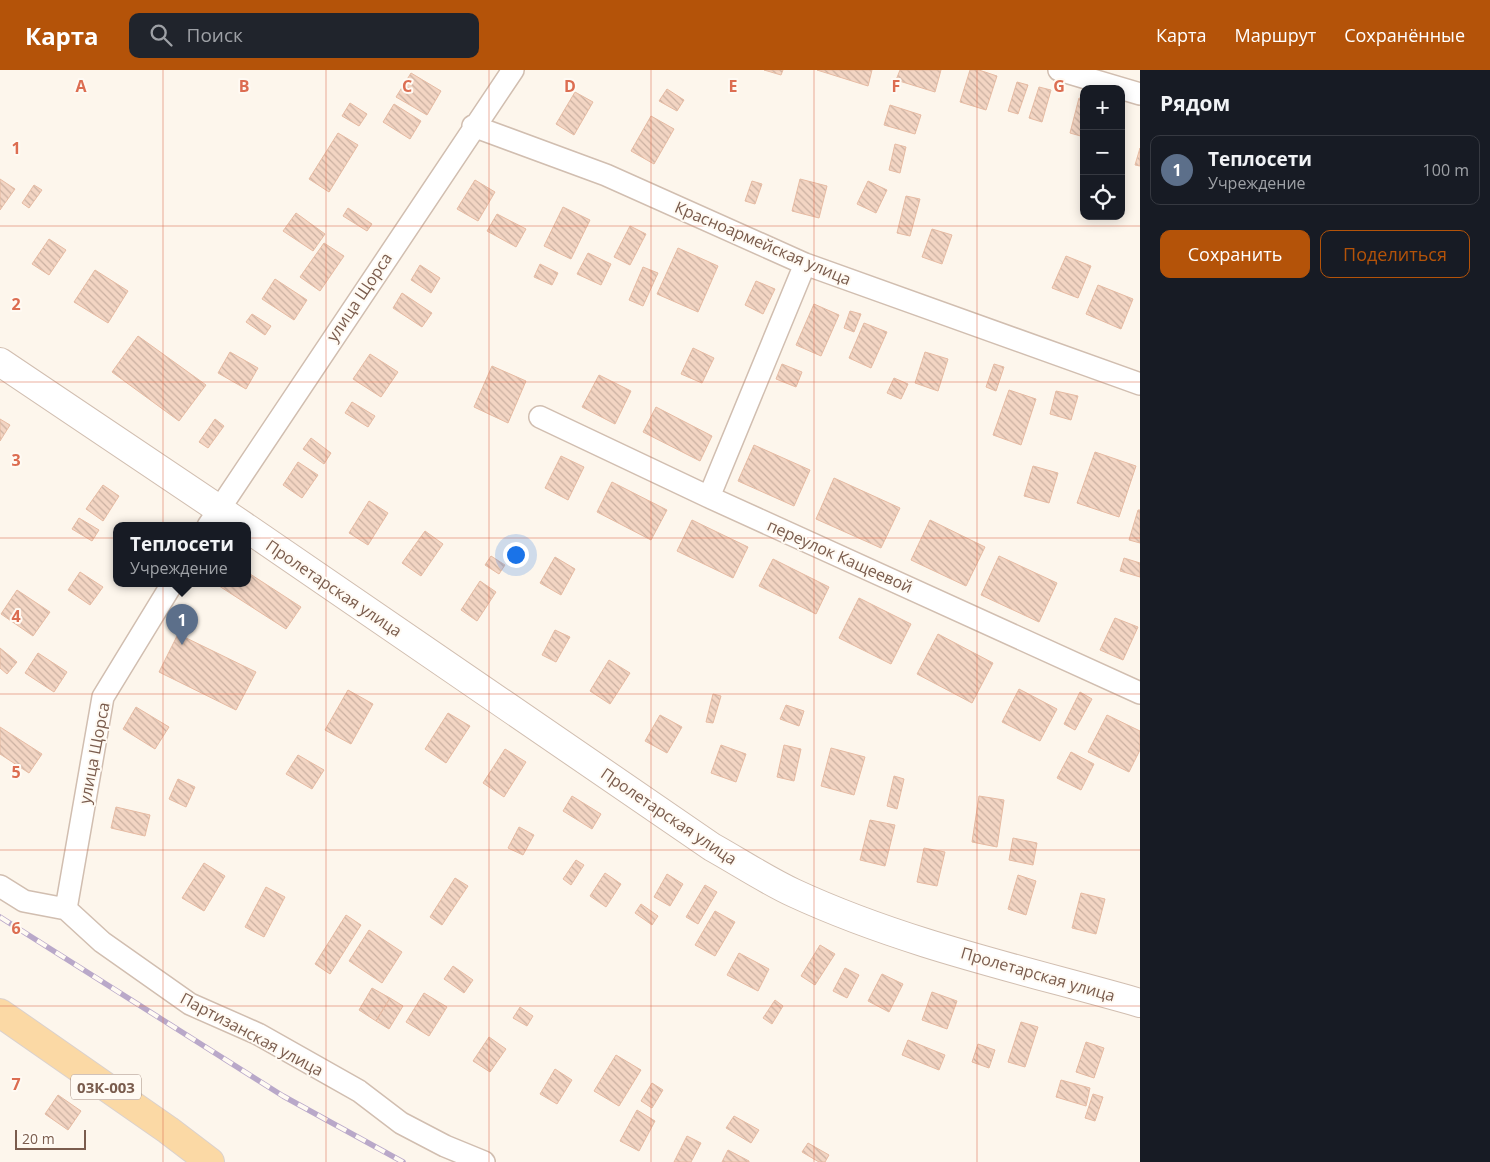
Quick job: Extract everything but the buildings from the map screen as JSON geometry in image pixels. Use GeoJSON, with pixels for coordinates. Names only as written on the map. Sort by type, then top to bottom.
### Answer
{"type":"FeatureCollection","features":[{"type":"Feature","properties":{"kind":"main road","name":"03К-003"},"geometry":{"type":"LineString","coordinates":[[0,1013],[168,1130],[210,1162]]}},
{"type":"Feature","properties":{"kind":"street","name":"улица Щорса"},"geometry":{"type":"LineString","coordinates":[[213,518],[473,126],[513,70]]}},
{"type":"Feature","properties":{"kind":"street"},"geometry":{"type":"LineString","coordinates":[[1059,70],[1140,94]]}},
{"type":"Feature","properties":{"kind":"street","name":"Красноармейская улица"},"geometry":{"type":"LineString","coordinates":[[473,126],[606,175],[805,264],[1140,384]]}},
{"type":"Feature","properties":{"kind":"street"},"geometry":{"type":"LineString","coordinates":[[709,496],[805,264]]}},
{"type":"Feature","properties":{"kind":"street"},"geometry":{"type":"LineString","coordinates":[[0,362],[213,518],[228,522]]}},
{"type":"Feature","properties":{"kind":"street","name":"переулок Кащеевой"},"geometry":{"type":"LineString","coordinates":[[540,417],[1140,693]]}},
{"type":"Feature","properties":{"kind":"street","name":"Пролетарская улица"},"geometry":{"type":"LineString","coordinates":[[251,531],[712,847],[793,893],[860,921],[1140,1002]]}},
{"type":"Feature","properties":{"kind":"street","name":"улица Щорса"},"geometry":{"type":"LineString","coordinates":[[66,909],[102,697],[170,587]]}},
{"type":"Feature","properties":{"kind":"street"},"geometry":{"type":"LineString","coordinates":[[0,886],[24,901],[66,909]]}},
{"type":"Feature","properties":{"kind":"street","name":"Партизанская улица"},"geometry":{"type":"LineString","coordinates":[[66,909],[102,942],[190,1004],[258,1034],[359,1091],[401,1123],[445,1146],[484,1162]]}},
{"type":"Feature","properties":{"kind":"railway"},"geometry":{"type":"LineString","coordinates":[[0,917],[283,1096],[403,1162]]}},
{"type":"Feature","properties":{"kind":"place","name":"Теплосети"},"geometry":{"type":"Point","coordinates":[182,645]}}]}
